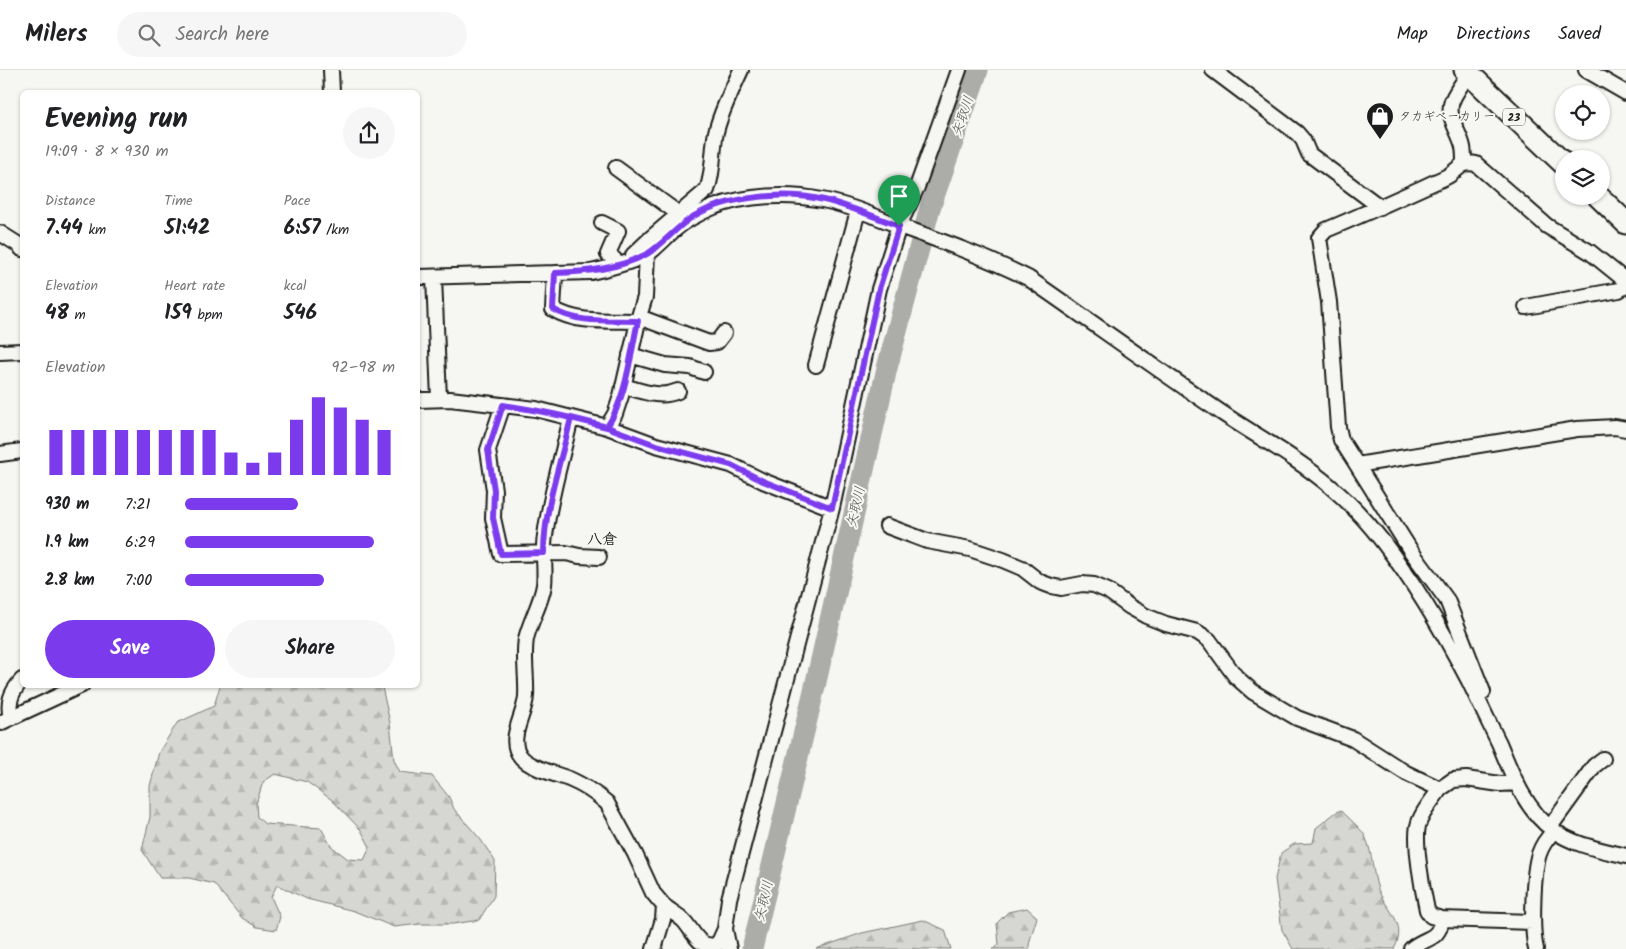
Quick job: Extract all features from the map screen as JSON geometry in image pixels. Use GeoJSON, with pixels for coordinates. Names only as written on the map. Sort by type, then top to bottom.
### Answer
{"type":"FeatureCollection","features":[{"type":"Feature","properties":{"kind":"main road","name":"23"},"geometry":{"type":"LineString","coordinates":[[1467,72],[1555,155]]}},
{"type":"Feature","properties":{"kind":"main road"},"geometry":{"type":"LineString","coordinates":[[1607,205],[1626,223]]}},
{"type":"Feature","properties":{"kind":"street"},"geometry":{"type":"LineString","coordinates":[[331,70],[332,90]]}},
{"type":"Feature","properties":{"kind":"street"},"geometry":{"type":"LineString","coordinates":[[622,263],[707,190],[711,181],[716,131],[741,70]]}},
{"type":"Feature","properties":{"kind":"street"},"geometry":{"type":"LineString","coordinates":[[729,949],[726,929],[728,899],[832,508],[879,289],[959,70]]}},
{"type":"Feature","properties":{"kind":"street"},"geometry":{"type":"LineString","coordinates":[[1213,70],[1297,133],[1303,140],[1308,154],[1380,207]]}},
{"type":"Feature","properties":{"kind":"street"},"geometry":{"type":"LineString","coordinates":[[1586,70],[1626,93]]}},
{"type":"Feature","properties":{"kind":"street"},"geometry":{"type":"LineString","coordinates":[[1464,163],[1463,147],[1450,110],[1451,103],[1467,72]]}},
{"type":"Feature","properties":{"kind":"street"},"geometry":{"type":"LineString","coordinates":[[1491,727],[1491,714],[1447,600],[1411,551],[1341,440],[1338,427],[1329,302],[1319,238],[1326,230],[1452,174],[1464,163],[1476,164],[1547,226],[1590,252],[1626,281]]}},
{"type":"Feature","properties":{"kind":"street"},"geometry":{"type":"LineString","coordinates":[[616,168],[679,214]]}},
{"type":"Feature","properties":{"kind":"street"},"geometry":{"type":"LineString","coordinates":[[420,277],[591,272],[647,254],[675,229],[694,216],[715,207],[738,201],[762,198],[804,197],[824,200],[858,211],[1002,264],[1028,278],[1223,414],[1264,439],[1328,484],[1353,507],[1382,541],[1410,580],[1469,681],[1517,783],[1534,812],[1552,829],[1586,845],[1626,856]]}},
{"type":"Feature","properties":{"kind":"street"},"geometry":{"type":"LineString","coordinates":[[816,365],[858,211]]}},
{"type":"Feature","properties":{"kind":"street"},"geometry":{"type":"LineString","coordinates":[[602,223],[618,231],[608,254],[622,263]]}},
{"type":"Feature","properties":{"kind":"street"},"geometry":{"type":"LineString","coordinates":[[0,233],[10,238],[20,247]]}},
{"type":"Feature","properties":{"kind":"street"},"geometry":{"type":"LineString","coordinates":[[607,427],[615,414],[624,386],[638,319],[645,297],[647,254]]}},
{"type":"Feature","properties":{"kind":"street"},"geometry":{"type":"LineString","coordinates":[[555,273],[553,309],[565,316],[592,320],[638,319],[709,343],[717,342],[724,333]]}},
{"type":"Feature","properties":{"kind":"street"},"geometry":{"type":"LineString","coordinates":[[434,277],[439,398]]}},
{"type":"Feature","properties":{"kind":"street"},"geometry":{"type":"LineString","coordinates":[[1526,306],[1619,290],[1626,286]]}},
{"type":"Feature","properties":{"kind":"street"},"geometry":{"type":"LineString","coordinates":[[0,352],[20,351]]}},
{"type":"Feature","properties":{"kind":"street"},"geometry":{"type":"LineString","coordinates":[[630,355],[666,366],[690,367],[704,372]]}},
{"type":"Feature","properties":{"kind":"street"},"geometry":{"type":"LineString","coordinates":[[624,386],[659,395],[668,395],[678,391]]}},
{"type":"Feature","properties":{"kind":"street"},"geometry":{"type":"LineString","coordinates":[[420,400],[439,398],[503,405],[536,410],[607,427],[656,445],[731,465],[763,481],[832,508]]}},
{"type":"Feature","properties":{"kind":"street"},"geometry":{"type":"LineString","coordinates":[[503,405],[488,450],[494,490],[493,518],[501,554],[566,552],[579,556],[599,557]]}},
{"type":"Feature","properties":{"kind":"street"},"geometry":{"type":"LineString","coordinates":[[571,418],[553,487],[544,537],[544,584],[526,641],[526,695],[520,722],[515,734],[517,751],[530,764],[572,780],[601,797],[607,803],[636,854],[653,893],[664,906],[683,920],[699,941],[704,945],[716,945],[726,929]]}},
{"type":"Feature","properties":{"kind":"street"},"geometry":{"type":"LineString","coordinates":[[1357,465],[1577,429],[1615,427],[1626,429]]}},
{"type":"Feature","properties":{"kind":"street"},"geometry":{"type":"LineString","coordinates":[[0,454],[20,451]]}},
{"type":"Feature","properties":{"kind":"street"},"geometry":{"type":"LineString","coordinates":[[887,526],[927,541],[970,549],[1003,560],[1022,568],[1040,582],[1051,586],[1061,588],[1082,584],[1094,585],[1108,591],[1146,616],[1197,632],[1209,640],[1236,677],[1253,692],[1298,718],[1353,739],[1406,773],[1440,789]]}},
{"type":"Feature","properties":{"kind":"street"},"geometry":{"type":"LineString","coordinates":[[3,721],[12,693],[20,683]]}},
{"type":"Feature","properties":{"kind":"street"},"geometry":{"type":"LineString","coordinates":[[3,721],[75,688]]}},
{"type":"Feature","properties":{"kind":"street"},"geometry":{"type":"LineString","coordinates":[[1536,949],[1533,922],[1538,856],[1552,829],[1594,766],[1603,759]]}},
{"type":"Feature","properties":{"kind":"street"},"geometry":{"type":"LineString","coordinates":[[1517,783],[1500,784],[1466,779],[1453,780],[1440,789],[1422,816],[1418,827],[1424,898],[1427,910],[1431,916],[1442,919],[1533,922]]}},
{"type":"Feature","properties":{"kind":"street"},"geometry":{"type":"LineString","coordinates":[[654,949],[663,919],[664,906]]}},
{"type":"Feature","properties":{"kind":"street"},"geometry":{"type":"LineString","coordinates":[[1412,949],[1417,944],[1430,939],[1440,930],[1442,919]]}},
{"type":"Feature","properties":{"kind":"green space"},"geometry":{"type":"Polygon","coordinates":[[[219,688],[382,688],[390,723],[394,760],[400,772],[432,776],[449,797],[454,809],[481,840],[495,861],[494,896],[479,920],[453,924],[420,924],[394,927],[354,911],[307,899],[277,885],[271,897],[280,917],[276,930],[257,927],[242,918],[214,884],[189,878],[160,878],[142,850],[150,817],[150,786],[159,752],[177,723],[214,706],[219,688]],[[275,774],[263,782],[256,804],[257,817],[265,824],[321,828],[331,846],[348,859],[364,860],[370,847],[361,830],[332,800],[307,782],[275,774]]]}},
{"type":"Feature","properties":{"kind":"green space"},"geometry":{"type":"Polygon","coordinates":[[[1341,810],[1360,829],[1368,842],[1378,889],[1394,917],[1399,931],[1394,949],[1293,949],[1282,930],[1275,879],[1281,853],[1294,844],[1313,843],[1316,828],[1341,810]]]}},
{"type":"Feature","properties":{"kind":"green space"},"geometry":{"type":"Polygon","coordinates":[[[1027,908],[1037,917],[1029,949],[992,949],[999,945],[997,923],[1008,912],[1027,908]]]}},
{"type":"Feature","properties":{"kind":"green space"},"geometry":{"type":"Polygon","coordinates":[[[923,920],[945,930],[951,949],[816,949],[862,933],[923,920]]]}},
{"type":"Feature","properties":{"kind":"waterway","name":"矢取川"},"geometry":{"type":"LineString","coordinates":[[752,949],[816,682],[887,368],[930,208],[978,70]]}},
{"type":"Feature","properties":{"kind":"place","name":"タカギベーカリー"},"geometry":{"type":"Point","coordinates":[1380,140]}},
{"type":"Feature","properties":{"kind":"district","name":"八倉"},"geometry":{"type":"Point","coordinates":[602,539]}},
{"type":"Feature","properties":{"kind":"route"},"geometry":{"type":"LineString","coordinates":[[899,226],[824,200],[782,196],[738,201],[715,207],[694,216],[675,229],[647,254],[591,272],[555,273],[553,309],[565,316],[592,320],[638,321],[621,396],[615,414],[607,427],[571,418],[536,410],[503,405],[488,450],[494,490],[493,518],[501,554],[544,553],[544,537],[553,487],[571,418],[607,427],[656,445],[731,465],[763,481],[832,508],[879,289],[899,226]]}}]}
